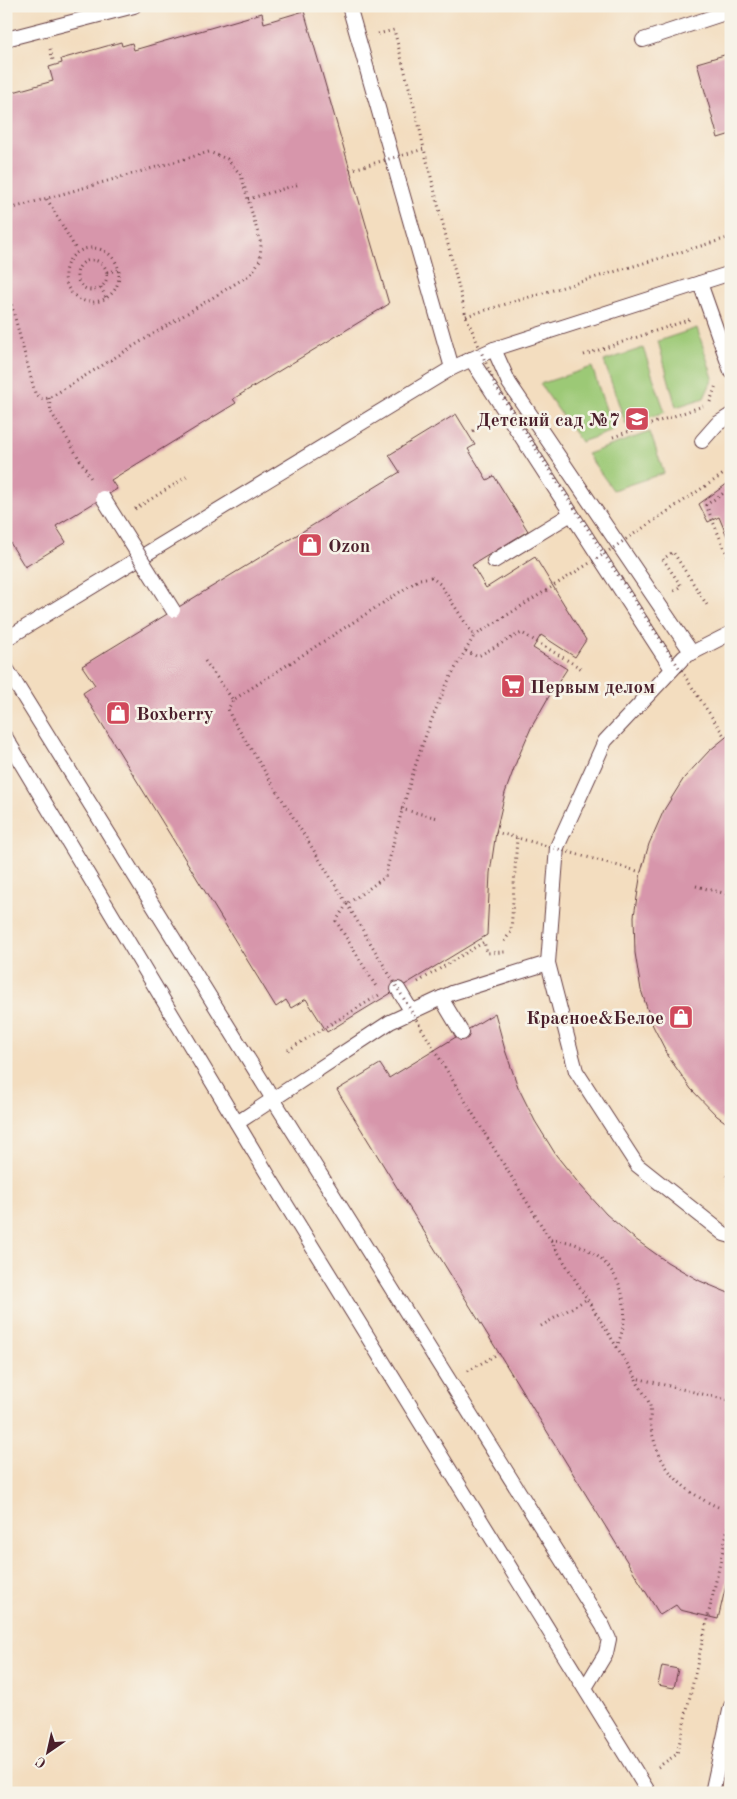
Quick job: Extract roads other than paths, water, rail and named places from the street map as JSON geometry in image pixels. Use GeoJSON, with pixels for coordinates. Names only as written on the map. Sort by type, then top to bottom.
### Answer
{"type":"FeatureCollection","features":[{"type":"Feature","properties":{"kind":"lane"},"geometry":{"type":"LineString","coordinates":[[6,39],[134,6]]}},
{"type":"Feature","properties":{"kind":"lane"},"geometry":{"type":"LineString","coordinates":[[349,6],[452,368]]}},
{"type":"Feature","properties":{"kind":"lane"},"geometry":{"type":"LineString","coordinates":[[642,40],[731,11]]}},
{"type":"Feature","properties":{"kind":"lane"},"geometry":{"type":"LineString","coordinates":[[6,639],[452,368],[494,349],[731,273]]}},
{"type":"Feature","properties":{"kind":"lane"},"geometry":{"type":"LineString","coordinates":[[700,283],[731,371]]}},
{"type":"Feature","properties":{"kind":"lane"},"geometry":{"type":"LineString","coordinates":[[494,349],[509,384],[692,653]]}},
{"type":"Feature","properties":{"kind":"lane"},"geometry":{"type":"LineString","coordinates":[[471,359],[672,669]]}},
{"type":"Feature","properties":{"kind":"lane"},"geometry":{"type":"LineString","coordinates":[[702,441],[718,424],[731,415]]}},
{"type":"Feature","properties":{"kind":"lane"},"geometry":{"type":"LineString","coordinates":[[103,498],[174,610]]}},
{"type":"Feature","properties":{"kind":"lane"},"geometry":{"type":"LineString","coordinates":[[494,561],[571,514]]}},
{"type":"Feature","properties":{"kind":"lane"},"geometry":{"type":"LineString","coordinates":[[731,633],[684,657],[605,741],[558,847],[548,963],[576,1071],[637,1165],[724,1234],[731,1236]]}},
{"type":"Feature","properties":{"kind":"lane"},"geometry":{"type":"LineString","coordinates":[[6,668],[603,1626],[609,1639],[606,1653],[586,1688]]}},
{"type":"Feature","properties":{"kind":"lane"},"geometry":{"type":"LineString","coordinates":[[6,738],[237,1123],[649,1793]]}},
{"type":"Feature","properties":{"kind":"lane"},"geometry":{"type":"LineString","coordinates":[[237,1123],[390,1022],[441,998],[548,963]]}},
{"type":"Feature","properties":{"kind":"lane"},"geometry":{"type":"LineString","coordinates":[[402,990],[412,1012]]}},
{"type":"Feature","properties":{"kind":"lane"},"geometry":{"type":"LineString","coordinates":[[441,998],[462,1033]]}},
{"type":"Feature","properties":{"kind":"lane"},"geometry":{"type":"LineString","coordinates":[[712,1793],[731,1706]]}},
{"type":"Feature","properties":{"kind":"place","name":"Детский сад №7"},"geometry":{"type":"Point","coordinates":[637,419]}},
{"type":"Feature","properties":{"kind":"place","name":"Ozon"},"geometry":{"type":"Point","coordinates":[310,545]}},
{"type":"Feature","properties":{"kind":"place","name":"Первым делом"},"geometry":{"type":"Point","coordinates":[513,686]}},
{"type":"Feature","properties":{"kind":"place","name":"Boxberry"},"geometry":{"type":"Point","coordinates":[118,713]}},
{"type":"Feature","properties":{"kind":"place","name":"Красное&Белое"},"geometry":{"type":"Point","coordinates":[681,1017]}}]}
